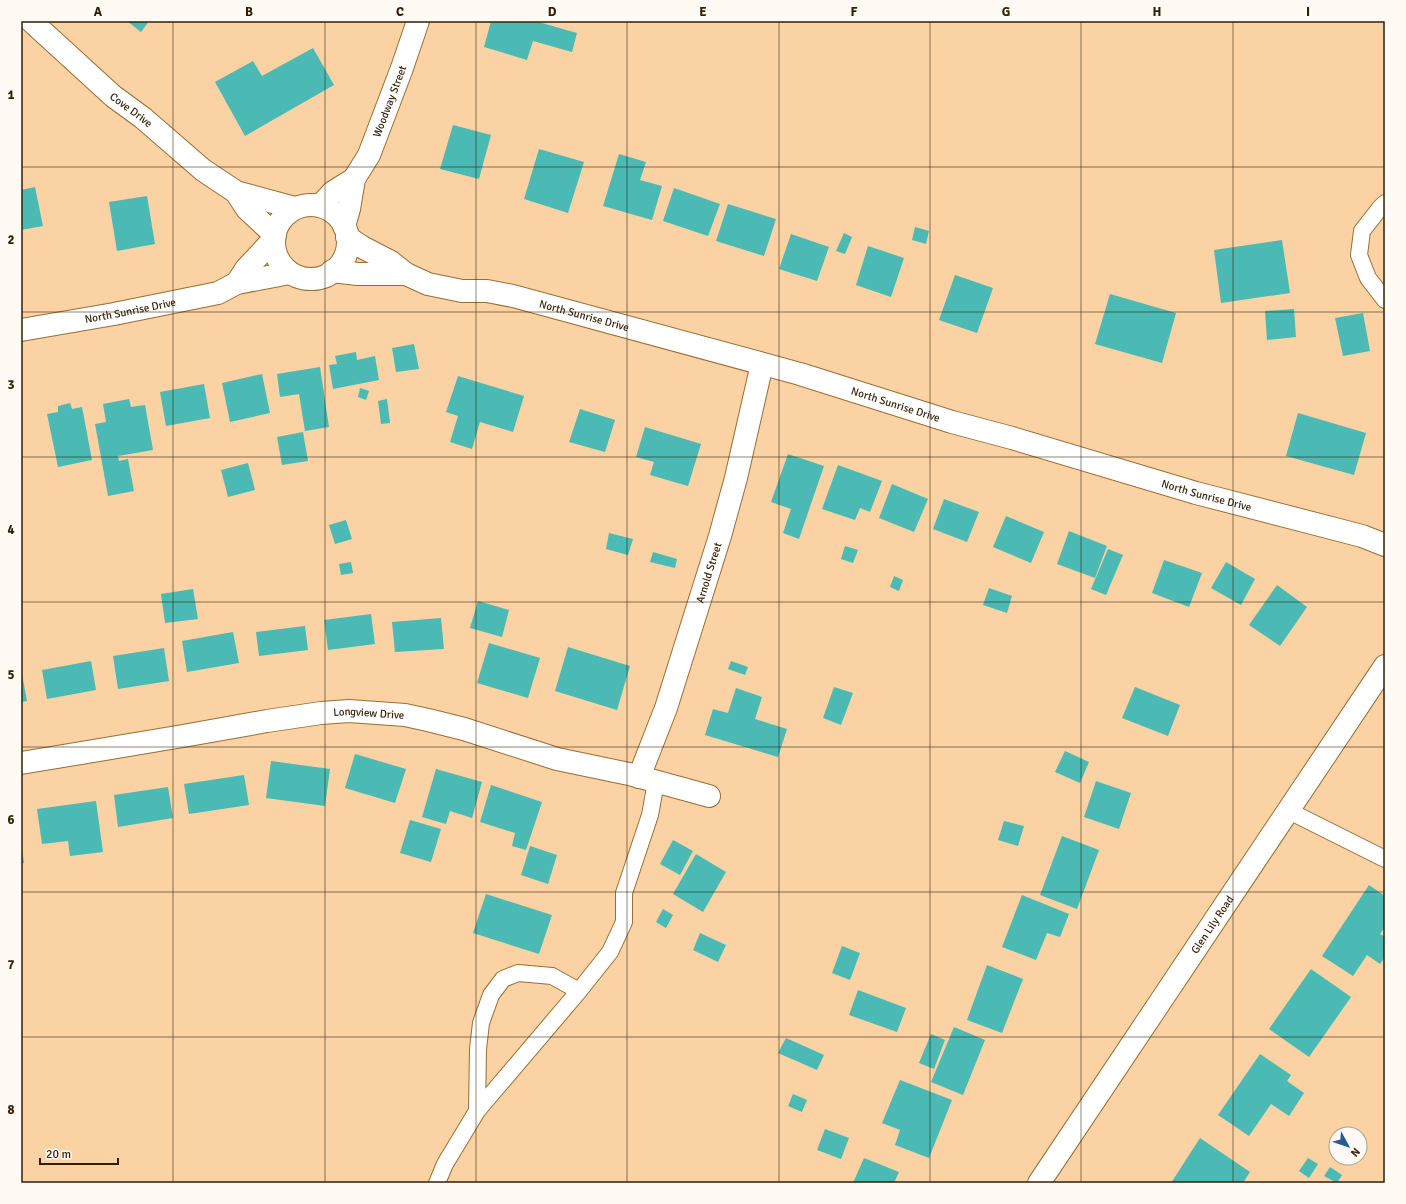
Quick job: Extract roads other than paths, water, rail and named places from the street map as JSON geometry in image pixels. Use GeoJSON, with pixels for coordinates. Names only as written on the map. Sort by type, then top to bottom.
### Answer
{"type":"FeatureCollection","features":[{"type":"Feature","properties":{"kind":"street","name":"Cove Drive"},"geometry":{"type":"LineString","coordinates":[[31,21],[113,96],[143,118],[203,170],[236,192],[295,208]]}},
{"type":"Feature","properties":{"kind":"street","name":"Woodway Street"},"geometry":{"type":"LineString","coordinates":[[345,232],[354,179],[369,155],[418,21]]}},
{"type":"Feature","properties":{"kind":"street","name":"Woodway Street"},"geometry":{"type":"LineString","coordinates":[[320,206],[333,192],[354,179]]}},
{"type":"Feature","properties":{"kind":"street","name":"Cove Drive"},"geometry":{"type":"LineString","coordinates":[[236,192],[247,209],[274,237]]}},
{"type":"Feature","properties":{"kind":"street"},"geometry":{"type":"LineString","coordinates":[[295,208],[307,204],[320,206]]}},
{"type":"Feature","properties":{"kind":"street","name":"North Sunrise Drive"},"geometry":{"type":"LineString","coordinates":[[21,330],[114,314],[218,293],[237,283],[290,273],[301,278],[314,279],[327,275],[337,268],[345,257],[348,244],[341,220],[332,211],[320,206]]}},
{"type":"Feature","properties":{"kind":"street","name":"North Sunrise Drive"},"geometry":{"type":"LineString","coordinates":[[237,283],[246,269],[274,237],[277,226],[284,216],[295,208]]}},
{"type":"Feature","properties":{"kind":"street","name":"North Sunrise Drive"},"geometry":{"type":"LineString","coordinates":[[345,232],[362,247],[391,262],[406,274],[428,284],[462,291],[487,290],[513,296],[800,374],[946,420],[1012,438],[1168,485],[1355,534],[1385,545]]}},
{"type":"Feature","properties":{"kind":"street"},"geometry":{"type":"LineString","coordinates":[[274,237],[275,252],[280,264],[290,273]]}},
{"type":"Feature","properties":{"kind":"street","name":"North Sunrise Drive"},"geometry":{"type":"LineString","coordinates":[[332,271],[358,274],[406,274]]}},
{"type":"Feature","properties":{"kind":"street","name":"Arnold Street"},"geometry":{"type":"LineString","coordinates":[[648,780],[666,708],[720,536],[736,478],[762,364]]}},
{"type":"Feature","properties":{"kind":"street","name":"Glen Lily Road"},"geometry":{"type":"LineString","coordinates":[[1039,1183],[1385,666]]}},
{"type":"Feature","properties":{"kind":"street","name":"Longview Drive"},"geometry":{"type":"LineString","coordinates":[[21,763],[267,721],[321,713],[349,711],[398,714],[428,720],[464,729],[557,759],[709,796]]}},
{"type":"Feature","properties":{"kind":"lane"},"geometry":{"type":"LineString","coordinates":[[1385,204],[1380,208],[1362,231],[1359,255],[1368,278],[1385,300]]}},
{"type":"Feature","properties":{"kind":"lane"},"geometry":{"type":"LineString","coordinates":[[437,1183],[445,1164],[477,1112],[580,991],[610,952],[624,922],[624,893],[650,815],[648,780]]}},
{"type":"Feature","properties":{"kind":"lane"},"geometry":{"type":"LineString","coordinates":[[1288,811],[1385,860]]}},
{"type":"Feature","properties":{"kind":"lane"},"geometry":{"type":"LineString","coordinates":[[477,1112],[478,1050],[481,1023],[491,995],[503,978],[518,973],[552,976],[580,991]]}}]}
